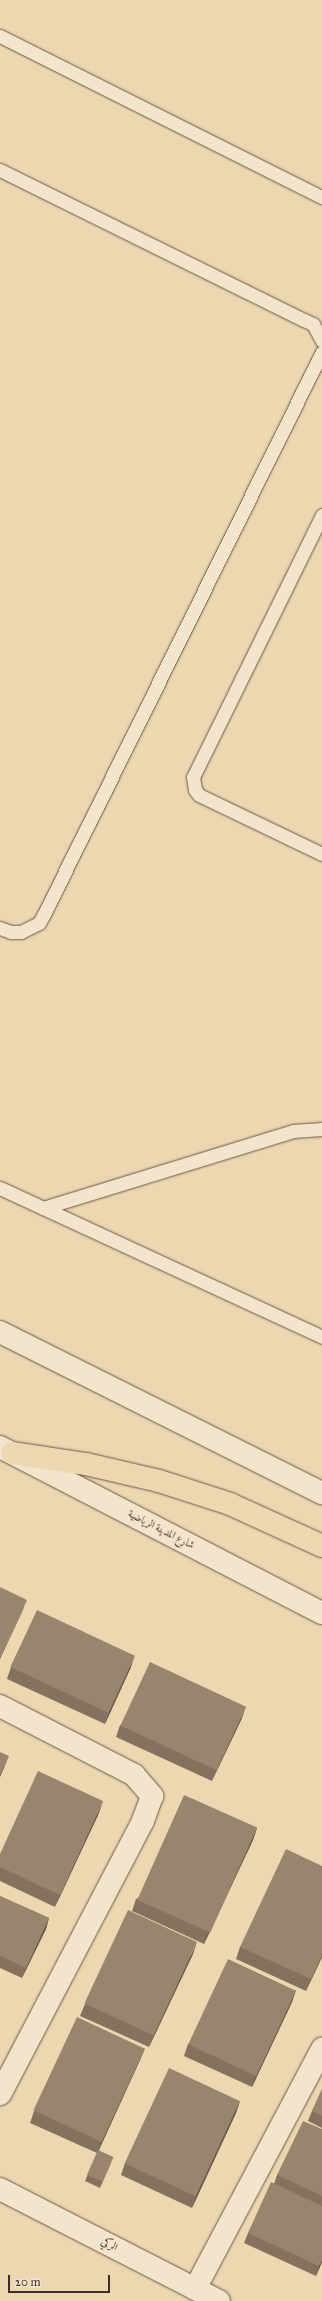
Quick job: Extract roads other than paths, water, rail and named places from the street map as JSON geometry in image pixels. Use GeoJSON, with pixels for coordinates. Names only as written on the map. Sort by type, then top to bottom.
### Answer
{"type":"FeatureCollection","features":[{"type":"Feature","properties":{"kind":"main road"},"geometry":{"type":"LineString","coordinates":[[6,1450],[86,1464],[159,1481],[230,1504],[322,1546]]}},
{"type":"Feature","properties":{"kind":"street"},"geometry":{"type":"LineString","coordinates":[[0,1332],[322,1493]]}},
{"type":"Feature","properties":{"kind":"street","name":"شارع المدينة الرياضية"},"geometry":{"type":"LineString","coordinates":[[6,1450],[322,1613]]}},
{"type":"Feature","properties":{"kind":"street"},"geometry":{"type":"LineString","coordinates":[[0,1706],[134,1775],[152,1796],[143,1821],[0,2094]]}},
{"type":"Feature","properties":{"kind":"street"},"geometry":{"type":"LineString","coordinates":[[195,2289],[322,2049]]}},
{"type":"Feature","properties":{"kind":"street","name":"الركي"},"geometry":{"type":"LineString","coordinates":[[0,2189],[219,2301]]}},
{"type":"Feature","properties":{"kind":"lane"},"geometry":{"type":"LineString","coordinates":[[0,36],[322,196]]}},
{"type":"Feature","properties":{"kind":"lane"},"geometry":{"type":"LineString","coordinates":[[0,170],[313,324],[322,341]]}},
{"type":"Feature","properties":{"kind":"lane"},"geometry":{"type":"LineString","coordinates":[[0,928],[12,932],[21,932],[39,922],[44,914],[322,352]]}},
{"type":"Feature","properties":{"kind":"lane"},"geometry":{"type":"LineString","coordinates":[[322,515],[193,777],[195,790],[199,795],[322,854]]}},
{"type":"Feature","properties":{"kind":"lane"},"geometry":{"type":"LineString","coordinates":[[43,1208],[293,1131],[322,1129]]}},
{"type":"Feature","properties":{"kind":"lane"},"geometry":{"type":"LineString","coordinates":[[0,1188],[322,1337]]}}]}
